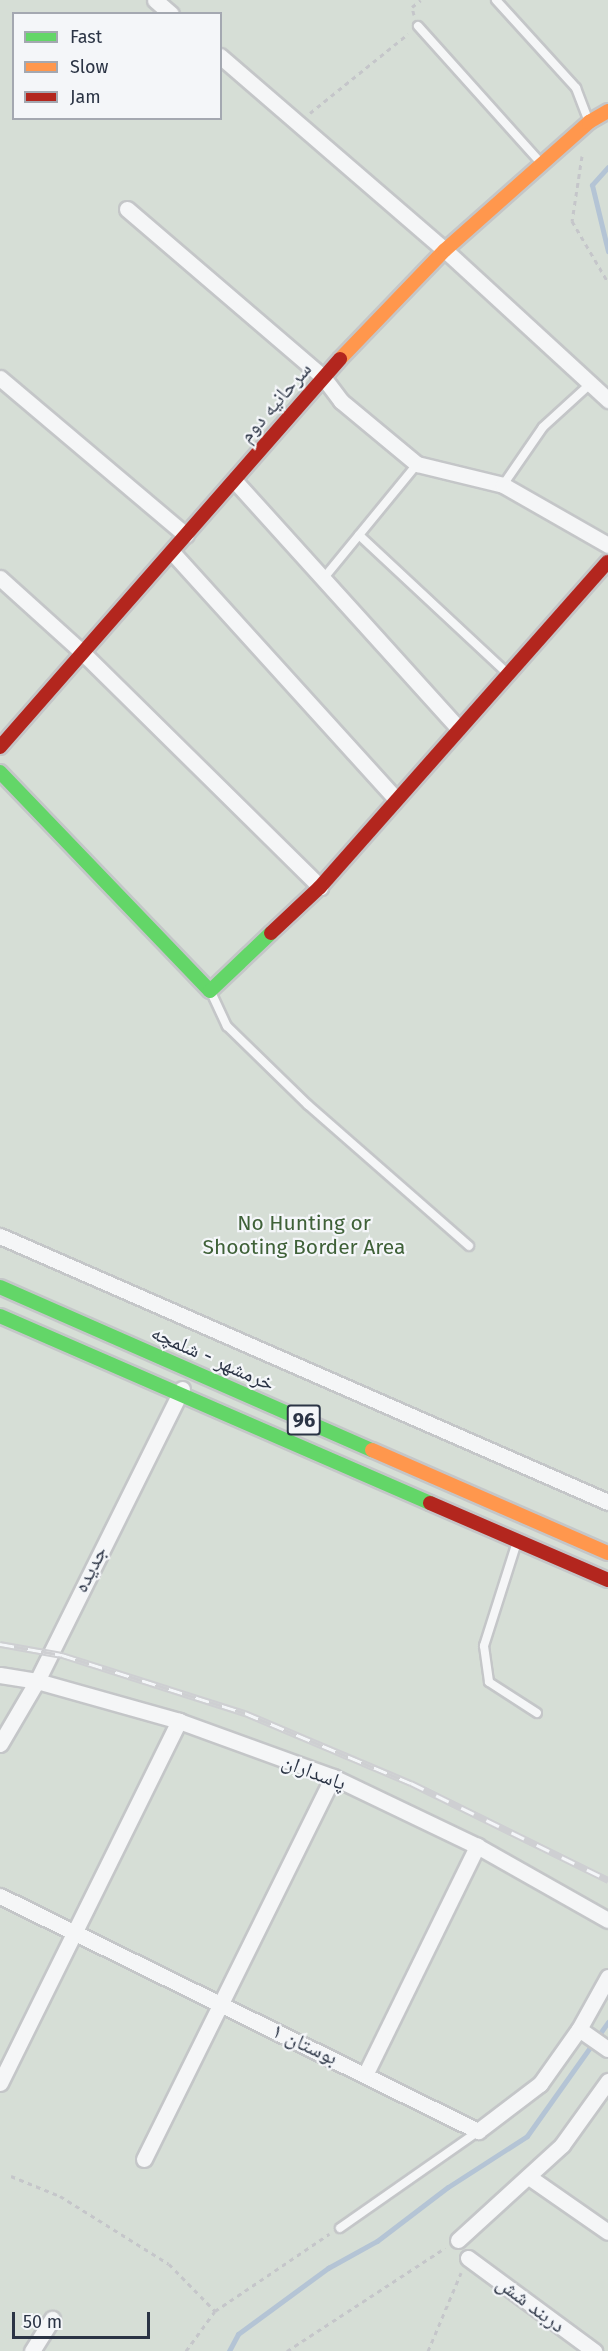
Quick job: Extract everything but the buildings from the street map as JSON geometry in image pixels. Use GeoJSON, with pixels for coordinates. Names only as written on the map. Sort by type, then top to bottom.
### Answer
{"type":"FeatureCollection","features":[{"type":"Feature","properties":{"kind":"main road","name":"سرحانیه دوم"},"geometry":{"type":"LineString","coordinates":[[0,747],[84,654],[323,377],[446,250],[589,122],[608,111]]}},
{"type":"Feature","properties":{"kind":"main road"},"geometry":{"type":"LineString","coordinates":[[0,772],[210,991],[320,887],[458,728],[608,562]]}},
{"type":"Feature","properties":{"kind":"main road","name":"خرمشهر - شلمچه"},"geometry":{"type":"LineString","coordinates":[[0,1287],[608,1553]]}},
{"type":"Feature","properties":{"kind":"main road","name":"96"},"geometry":{"type":"LineString","coordinates":[[0,1316],[608,1580]]}},
{"type":"Feature","properties":{"kind":"street"},"geometry":{"type":"LineString","coordinates":[[155,0],[169,12]]}},
{"type":"Feature","properties":{"kind":"street"},"geometry":{"type":"LineString","coordinates":[[222,58],[446,250],[589,385],[608,400]]}},
{"type":"Feature","properties":{"kind":"street"},"geometry":{"type":"LineString","coordinates":[[127,210],[323,377],[341,401],[417,464],[503,485],[608,545]]}},
{"type":"Feature","properties":{"kind":"street"},"geometry":{"type":"LineString","coordinates":[[0,378],[186,535]]}},
{"type":"Feature","properties":{"kind":"street"},"geometry":{"type":"LineString","coordinates":[[234,480],[458,728]]}},
{"type":"Feature","properties":{"kind":"street"},"geometry":{"type":"LineString","coordinates":[[172,552],[396,799]]}},
{"type":"Feature","properties":{"kind":"street"},"geometry":{"type":"LineString","coordinates":[[0,578],[84,654],[320,887]]}},
{"type":"Feature","properties":{"kind":"street","name":"96"},"geometry":{"type":"LineString","coordinates":[[0,1236],[608,1502]]}},
{"type":"Feature","properties":{"kind":"street","name":"جدیده"},"geometry":{"type":"LineString","coordinates":[[0,1744],[37,1681],[192,1371]]}},
{"type":"Feature","properties":{"kind":"street","name":"پاسداران"},"geometry":{"type":"LineString","coordinates":[[0,1675],[37,1681],[179,1721],[333,1777],[477,1846],[608,1920]]}},
{"type":"Feature","properties":{"kind":"street"},"geometry":{"type":"LineString","coordinates":[[0,2083],[179,1721]]}},
{"type":"Feature","properties":{"kind":"street"},"geometry":{"type":"LineString","coordinates":[[144,2159],[333,1777]]}},
{"type":"Feature","properties":{"kind":"street"},"geometry":{"type":"LineString","coordinates":[[366,2073],[477,1846]]}},
{"type":"Feature","properties":{"kind":"street","name":"بوستان ۱"},"geometry":{"type":"LineString","coordinates":[[0,1896],[219,2004],[366,2073],[478,2131]]}},
{"type":"Feature","properties":{"kind":"street"},"geometry":{"type":"LineString","coordinates":[[478,2131],[540,2084],[583,2032],[608,1977]]}},
{"type":"Feature","properties":{"kind":"street"},"geometry":{"type":"LineString","coordinates":[[583,2032],[608,2049]]}},
{"type":"Feature","properties":{"kind":"street"},"geometry":{"type":"LineString","coordinates":[[458,2240],[562,2145],[608,2081]]}},
{"type":"Feature","properties":{"kind":"street"},"geometry":{"type":"LineString","coordinates":[[529,2177],[608,2232]]}},
{"type":"Feature","properties":{"kind":"street","name":"دربند شش"},"geometry":{"type":"LineString","coordinates":[[468,2258],[594,2351]]}},
{"type":"Feature","properties":{"kind":"street"},"geometry":{"type":"LineString","coordinates":[[32,2351],[52,2319]]}},
{"type":"Feature","properties":{"kind":"lane"},"geometry":{"type":"LineString","coordinates":[[496,0],[576,88],[589,122]]}},
{"type":"Feature","properties":{"kind":"lane"},"geometry":{"type":"LineString","coordinates":[[418,26],[542,164]]}},
{"type":"Feature","properties":{"kind":"lane"},"geometry":{"type":"LineString","coordinates":[[503,485],[543,427],[589,385]]}},
{"type":"Feature","properties":{"kind":"lane"},"geometry":{"type":"LineString","coordinates":[[323,579],[417,464]]}},
{"type":"Feature","properties":{"kind":"lane"},"geometry":{"type":"LineString","coordinates":[[359,535],[508,673]]}},
{"type":"Feature","properties":{"kind":"lane"},"geometry":{"type":"LineString","coordinates":[[210,991],[227,1026],[251,1050],[308,1105],[469,1246]]}},
{"type":"Feature","properties":{"kind":"lane"},"geometry":{"type":"LineString","coordinates":[[518,1541],[484,1646],[489,1682],[537,1713]]}},
{"type":"Feature","properties":{"kind":"lane"},"geometry":{"type":"LineString","coordinates":[[340,2228],[478,2131]]}},
{"type":"Feature","properties":{"kind":"path"},"geometry":{"type":"LineString","coordinates":[[298,123],[418,26],[412,8],[421,0]]}},
{"type":"Feature","properties":{"kind":"path"},"geometry":{"type":"LineString","coordinates":[[589,122],[572,221],[608,282]]}},
{"type":"Feature","properties":{"kind":"path"},"geometry":{"type":"LineString","coordinates":[[11,2176],[60,2196],[169,2264],[215,2311]]}},
{"type":"Feature","properties":{"kind":"path"},"geometry":{"type":"LineString","coordinates":[[186,2351],[215,2311],[277,2266],[340,2228]]}},
{"type":"Feature","properties":{"kind":"path"},"geometry":{"type":"LineString","coordinates":[[287,2351],[458,2240]]}},
{"type":"Feature","properties":{"kind":"path"},"geometry":{"type":"LineString","coordinates":[[428,2351],[468,2258]]}},
{"type":"Feature","properties":{"kind":"green space","name":"No Hunting or Shooting Border Area"},"geometry":{"type":"Polygon","coordinates":[[[0,0],[608,0],[608,2351],[0,2351],[0,0]]]}},
{"type":"Feature","properties":{"kind":"waterway"},"geometry":{"type":"LineString","coordinates":[[608,167],[592,185],[608,251]]}},
{"type":"Feature","properties":{"kind":"waterway"},"geometry":{"type":"LineString","coordinates":[[229,2351],[238,2334],[328,2268],[377,2241],[448,2187],[527,2136],[608,2022]]}},
{"type":"Feature","properties":{"kind":"railway"},"geometry":{"type":"LineString","coordinates":[[0,1644],[62,1655],[245,1713],[411,1783],[608,1880]]}},
{"type":"Feature","properties":{"kind":"traffic: fast"},"geometry":{"type":"LineString","coordinates":[[0,772],[210,991],[271,933]]}},
{"type":"Feature","properties":{"kind":"traffic: fast"},"geometry":{"type":"LineString","coordinates":[[0,1287],[372,1450]]}},
{"type":"Feature","properties":{"kind":"traffic: fast"},"geometry":{"type":"LineString","coordinates":[[0,1316],[430,1503]]}},
{"type":"Feature","properties":{"kind":"traffic: slow"},"geometry":{"type":"LineString","coordinates":[[340,359],[445,250],[589,122],[608,111]]}},
{"type":"Feature","properties":{"kind":"traffic: slow"},"geometry":{"type":"LineString","coordinates":[[372,1450],[608,1553]]}},
{"type":"Feature","properties":{"kind":"traffic: jam"},"geometry":{"type":"LineString","coordinates":[[0,747],[340,359]]}},
{"type":"Feature","properties":{"kind":"traffic: jam"},"geometry":{"type":"LineString","coordinates":[[271,933],[320,887],[608,562]]}},
{"type":"Feature","properties":{"kind":"traffic: jam"},"geometry":{"type":"LineString","coordinates":[[430,1503],[608,1580]]}}]}
